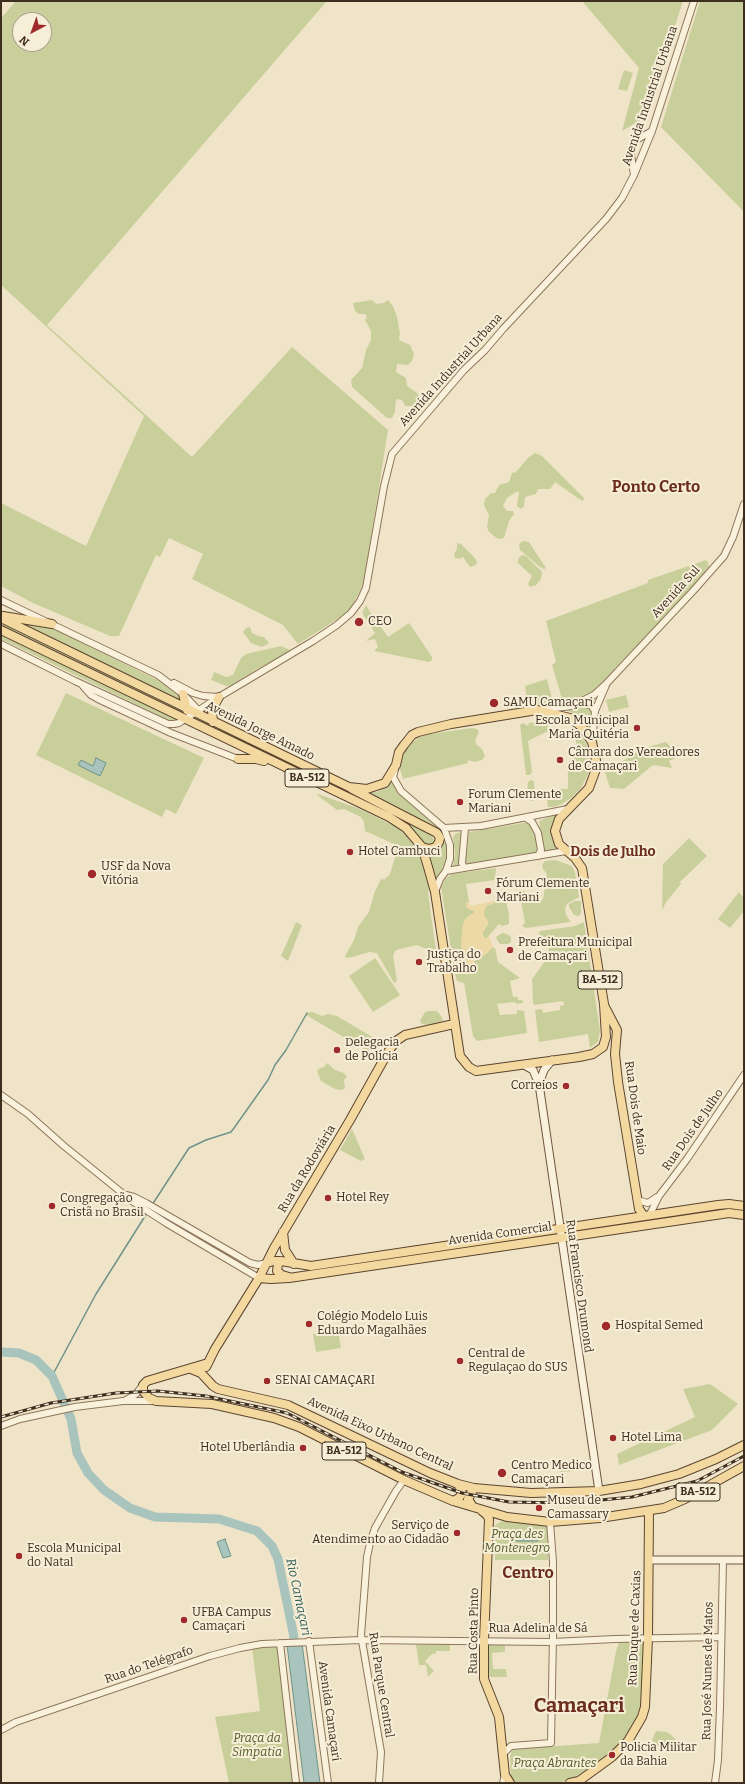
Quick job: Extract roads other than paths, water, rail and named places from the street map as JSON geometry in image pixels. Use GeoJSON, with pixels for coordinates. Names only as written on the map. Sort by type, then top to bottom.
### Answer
{"type":"FeatureCollection","features":[{"type":"Feature","properties":{"kind":"main road"},"geometry":{"type":"LineString","coordinates":[[1,617],[52,624]]}},
{"type":"Feature","properties":{"kind":"main road","name":"Avenida Jorge Amado"},"geometry":{"type":"LineString","coordinates":[[1,617],[126,680],[199,713],[213,722],[349,787],[368,789],[385,783],[396,765]]}},
{"type":"Feature","properties":{"kind":"main road","name":"Avenida Jorge Amado"},"geometry":{"type":"LineString","coordinates":[[1,630],[395,821],[406,828],[422,847]]}},
{"type":"Feature","properties":{"kind":"main road"},"geometry":{"type":"LineString","coordinates":[[183,694],[186,707],[185,719]]}},
{"type":"Feature","properties":{"kind":"main road"},"geometry":{"type":"LineString","coordinates":[[213,722],[212,710],[219,696]]}},
{"type":"Feature","properties":{"kind":"main road","name":"BA-512"},"geometry":{"type":"LineString","coordinates":[[396,765],[399,752],[412,735],[418,732],[451,724],[538,710],[570,718],[582,727],[592,742],[596,760],[594,777],[585,794],[559,819],[555,831],[559,844],[576,858],[582,868],[604,1004],[606,1037],[600,1050],[593,1054],[476,1071],[469,1068],[463,1062],[460,1056],[454,1024],[434,892],[422,847]]}},
{"type":"Feature","properties":{"kind":"main road"},"geometry":{"type":"LineString","coordinates":[[238,759],[256,759],[264,761],[320,785]]}},
{"type":"Feature","properties":{"kind":"main road"},"geometry":{"type":"LineString","coordinates":[[349,787],[437,833],[440,838],[440,842],[436,847],[429,849],[422,847]]}},
{"type":"Feature","properties":{"kind":"main road","name":"Rua Dois de Maio"},"geometry":{"type":"LineString","coordinates":[[604,1004],[618,1033],[615,1054],[618,1082],[639,1210],[647,1216]]}},
{"type":"Feature","properties":{"kind":"main road","name":"Rua da Rodoviária"},"geometry":{"type":"LineString","coordinates":[[207,1380],[205,1370],[208,1363],[251,1292],[284,1232],[392,1046],[405,1035],[454,1024]]}},
{"type":"Feature","properties":{"kind":"main road"},"geometry":{"type":"LineString","coordinates":[[539,1084],[544,1070],[552,1060]]}},
{"type":"Feature","properties":{"kind":"main road","name":"Rua Francisco Drumond"},"geometry":{"type":"LineString","coordinates":[[524,1064],[533,1070],[539,1084],[599,1491]]}},
{"type":"Feature","properties":{"kind":"main road","name":"Avenida Comercial"},"geometry":{"type":"LineString","coordinates":[[561,1233],[647,1216],[729,1204],[744,1206]]}},
{"type":"Feature","properties":{"kind":"main road","name":"Avenida Comercial"},"geometry":{"type":"LineString","coordinates":[[259,1278],[289,1278],[561,1233],[729,1213],[744,1215]]}},
{"type":"Feature","properties":{"kind":"main road"},"geometry":{"type":"LineString","coordinates":[[284,1232],[285,1250],[294,1264]]}},
{"type":"Feature","properties":{"kind":"main road","name":"Avenida Comercial"},"geometry":{"type":"LineString","coordinates":[[267,1263],[281,1261],[311,1266],[504,1242]]}},
{"type":"Feature","properties":{"kind":"main road"},"geometry":{"type":"LineString","coordinates":[[281,1261],[278,1264],[277,1271],[289,1278]]}},
{"type":"Feature","properties":{"kind":"main road"},"geometry":{"type":"LineString","coordinates":[[251,1292],[258,1285],[271,1279]]}},
{"type":"Feature","properties":{"kind":"main road"},"geometry":{"type":"LineString","coordinates":[[156,1401],[146,1395],[143,1388],[143,1385],[148,1381],[208,1363]]}},
{"type":"Feature","properties":{"kind":"main road","name":"Avenida Eixo Urbano Central"},"geometry":{"type":"LineString","coordinates":[[191,1369],[201,1373],[218,1389],[288,1405],[430,1473],[458,1484],[474,1488]]}},
{"type":"Feature","properties":{"kind":"main road","name":"BA-512"},"geometry":{"type":"LineString","coordinates":[[156,1401],[212,1404],[274,1418],[298,1427],[404,1480],[453,1501],[476,1508]]}},
{"type":"Feature","properties":{"kind":"main road"},"geometry":{"type":"LineString","coordinates":[[274,1418],[280,1410],[278,1402]]}},
{"type":"Feature","properties":{"kind":"main road"},"geometry":{"type":"LineString","coordinates":[[298,1427],[296,1419],[302,1411]]}},
{"type":"Feature","properties":{"kind":"main road"},"geometry":{"type":"LineString","coordinates":[[649,1511],[600,1518],[550,1522],[508,1518],[476,1508],[468,1499],[474,1488],[531,1493],[599,1491],[641,1484],[679,1474],[716,1459],[744,1445]]}},
{"type":"Feature","properties":{"kind":"main road","name":"BA-512"},"geometry":{"type":"LineString","coordinates":[[649,1511],[664,1508],[685,1499],[744,1466]]}},
{"type":"Feature","properties":{"kind":"main road"},"geometry":{"type":"LineString","coordinates":[[453,1501],[459,1498],[462,1493],[458,1484]]}},
{"type":"Feature","properties":{"kind":"main road","name":"Rua Costa Pinto"},"geometry":{"type":"LineString","coordinates":[[476,1508],[487,1515],[489,1519],[484,1640],[484,1679],[498,1716],[502,1755]]}},
{"type":"Feature","properties":{"kind":"main road","name":"Rua Duque de Caxias"},"geometry":{"type":"LineString","coordinates":[[570,1783],[580,1782],[612,1757],[628,1741],[642,1717],[645,1707],[648,1638],[649,1511]]}},
{"type":"Feature","properties":{"kind":"main road"},"geometry":{"type":"LineString","coordinates":[[649,1560],[744,1560]]}},
{"type":"Feature","properties":{"kind":"main road"},"geometry":{"type":"LineString","coordinates":[[502,1755],[504,1779],[510,1783]]}},
{"type":"Feature","properties":{"kind":"street","name":"Avenida Industrial Urbana"},"geometry":{"type":"LineString","coordinates":[[199,713],[219,696],[337,625],[356,607],[366,588],[384,486],[392,454],[464,370],[485,350],[606,219],[622,198],[634,175],[652,131],[694,1]]}},
{"type":"Feature","properties":{"kind":"street"},"geometry":{"type":"LineString","coordinates":[[636,140],[652,131]]}},
{"type":"Feature","properties":{"kind":"street"},"geometry":{"type":"LineString","coordinates":[[631,155],[634,175]]}},
{"type":"Feature","properties":{"kind":"street","name":"Avenida Sul"},"geometry":{"type":"LineString","coordinates":[[538,710],[566,707],[578,703],[594,695],[606,684],[724,556],[733,538],[744,504]]}},
{"type":"Feature","properties":{"kind":"street"},"geometry":{"type":"LineString","coordinates":[[1,600],[193,693],[203,696],[219,696]]}},
{"type":"Feature","properties":{"kind":"street","name":"Avenida Jorge Amado"},"geometry":{"type":"LineString","coordinates":[[1,644],[168,724],[174,724],[199,713]]}},
{"type":"Feature","properties":{"kind":"street"},"geometry":{"type":"LineString","coordinates":[[158,675],[183,694],[199,713]]}},
{"type":"Feature","properties":{"kind":"street","name":"Avenida Jorge Amado"},"geometry":{"type":"LineString","coordinates":[[82,684],[91,695],[98,699],[171,733],[238,759]]}},
{"type":"Feature","properties":{"kind":"street","name":"Avenida Sul"},"geometry":{"type":"LineString","coordinates":[[592,742],[595,711],[606,684]]}},
{"type":"Feature","properties":{"kind":"street"},"geometry":{"type":"LineString","coordinates":[[578,703],[591,705],[595,711]]}},
{"type":"Feature","properties":{"kind":"street"},"geometry":{"type":"LineString","coordinates":[[396,765],[393,777],[401,791],[444,828],[451,851],[446,871],[440,879],[434,892]]}},
{"type":"Feature","properties":{"kind":"street"},"geometry":{"type":"LineString","coordinates":[[444,828],[465,828],[526,818],[568,809]]}},
{"type":"Feature","properties":{"kind":"street"},"geometry":{"type":"LineString","coordinates":[[536,816],[541,850],[538,856]]}},
{"type":"Feature","properties":{"kind":"street"},"geometry":{"type":"LineString","coordinates":[[526,818],[532,822],[538,833]]}},
{"type":"Feature","properties":{"kind":"street"},"geometry":{"type":"LineString","coordinates":[[464,868],[462,863],[465,828]]}},
{"type":"Feature","properties":{"kind":"street"},"geometry":{"type":"LineString","coordinates":[[446,871],[566,851]]}},
{"type":"Feature","properties":{"kind":"street","name":"Rua Dois de Julho"},"geometry":{"type":"LineString","coordinates":[[647,1216],[659,1196],[687,1159],[744,1075]]}},
{"type":"Feature","properties":{"kind":"street"},"geometry":{"type":"LineString","coordinates":[[1,1094],[28,1114],[64,1146],[126,1195],[144,1205],[155,1208],[250,1263],[258,1265],[267,1263]]}},
{"type":"Feature","properties":{"kind":"street"},"geometry":{"type":"LineString","coordinates":[[637,1200],[648,1203],[659,1196]]}},
{"type":"Feature","properties":{"kind":"street"},"geometry":{"type":"LineString","coordinates":[[144,1205],[152,1214],[259,1278]]}},
{"type":"Feature","properties":{"kind":"street"},"geometry":{"type":"LineString","coordinates":[[123,1401],[136,1394],[143,1385]]}},
{"type":"Feature","properties":{"kind":"street"},"geometry":{"type":"LineString","coordinates":[[1,1426],[20,1419],[57,1411],[123,1401],[156,1401]]}},
{"type":"Feature","properties":{"kind":"street","name":"Rua Parque Central"},"geometry":{"type":"LineString","coordinates":[[379,1783],[381,1752],[360,1640],[367,1557],[370,1543],[375,1528],[404,1480]]}},
{"type":"Feature","properties":{"kind":"street"},"geometry":{"type":"LineString","coordinates":[[502,1755],[512,1746],[551,1743],[553,1562],[550,1522]]}},
{"type":"Feature","properties":{"kind":"street","name":"Rua José Nunes de Matos"},"geometry":{"type":"LineString","coordinates":[[715,1783],[718,1760],[720,1707],[720,1637],[723,1560]]}},
{"type":"Feature","properties":{"kind":"street","name":"Rua Adelina de Sá"},"geometry":{"type":"LineString","coordinates":[[306,1641],[360,1640],[413,1642],[484,1640],[552,1642],[720,1637]]}},
{"type":"Feature","properties":{"kind":"street","name":"Rua do Telégrafo"},"geometry":{"type":"LineString","coordinates":[[1,1730],[16,1722],[166,1671],[240,1648],[306,1641]]}},
{"type":"Feature","properties":{"kind":"street","name":"Avenida Camaçari"},"geometry":{"type":"LineString","coordinates":[[306,1641],[328,1783]]}},
{"type":"Feature","properties":{"kind":"street"},"geometry":{"type":"LineString","coordinates":[[282,1643],[296,1783]]}},
{"type":"Feature","properties":{"kind":"water"},"geometry":{"type":"Polygon","coordinates":[[[96,758],[106,763],[100,776],[78,765],[81,760],[93,766],[96,758]]]}},
{"type":"Feature","properties":{"kind":"water"},"geometry":{"type":"Polygon","coordinates":[[[538,1534],[538,1541],[516,1541],[516,1535],[538,1534]]]}},
{"type":"Feature","properties":{"kind":"water"},"geometry":{"type":"Polygon","coordinates":[[[225,1539],[231,1556],[223,1558],[217,1542],[225,1539]]]}},
{"type":"Feature","properties":{"kind":"water"},"geometry":{"type":"Polygon","coordinates":[[[302,1643],[320,1783],[304,1783],[287,1645],[302,1643]]]}},
{"type":"Feature","properties":{"kind":"waterway"},"geometry":{"type":"LineString","coordinates":[[152,1205],[189,1148],[206,1140],[231,1132],[268,1080],[275,1065],[286,1050],[307,1013]]}},
{"type":"Feature","properties":{"kind":"waterway"},"geometry":{"type":"LineString","coordinates":[[52,1376],[96,1294],[147,1213]]}},
{"type":"Feature","properties":{"kind":"waterway","name":"Rio Camaçari"},"geometry":{"type":"LineString","coordinates":[[1,1352],[19,1353],[36,1360],[52,1376],[71,1419],[77,1453],[88,1473],[104,1490],[130,1508],[155,1517],[219,1519],[257,1531],[272,1546],[278,1559],[296,1652]]}},
{"type":"Feature","properties":{"kind":"railway"},"geometry":{"type":"LineString","coordinates":[[1,1417],[51,1403],[116,1393],[158,1391],[206,1396],[287,1413],[402,1472],[462,1493],[509,1502],[570,1503],[632,1497],[697,1481],[744,1456]]}},
{"type":"Feature","properties":{"kind":"place","name":"CEO"},"geometry":{"type":"Point","coordinates":[359,622]}},
{"type":"Feature","properties":{"kind":"place","name":"SAMU Camaçari"},"geometry":{"type":"Point","coordinates":[494,703]}},
{"type":"Feature","properties":{"kind":"place","name":"Escola Municipal Maria Quitéria"},"geometry":{"type":"Point","coordinates":[637,728]}},
{"type":"Feature","properties":{"kind":"place","name":"Câmara dos Vereadores de Camaçari"},"geometry":{"type":"Point","coordinates":[560,760]}},
{"type":"Feature","properties":{"kind":"place","name":"Forum Clemente Mariani"},"geometry":{"type":"Point","coordinates":[460,802]}},
{"type":"Feature","properties":{"kind":"place","name":"Hotel Cambuci"},"geometry":{"type":"Point","coordinates":[350,852]}},
{"type":"Feature","properties":{"kind":"place","name":"USF da Nova Vitória"},"geometry":{"type":"Point","coordinates":[92,874]}},
{"type":"Feature","properties":{"kind":"place","name":"Fórum Clemente Mariani"},"geometry":{"type":"Point","coordinates":[488,891]}},
{"type":"Feature","properties":{"kind":"place","name":"Prefeitura Municipal de Camaçari"},"geometry":{"type":"Point","coordinates":[510,950]}},
{"type":"Feature","properties":{"kind":"place","name":"Justiça do Trabalho"},"geometry":{"type":"Point","coordinates":[419,962]}},
{"type":"Feature","properties":{"kind":"place","name":"Delegacia de Polícia"},"geometry":{"type":"Point","coordinates":[337,1050]}},
{"type":"Feature","properties":{"kind":"place","name":"Correios"},"geometry":{"type":"Point","coordinates":[566,1086]}},
{"type":"Feature","properties":{"kind":"place","name":"Hotel Rey"},"geometry":{"type":"Point","coordinates":[328,1198]}},
{"type":"Feature","properties":{"kind":"place","name":"Congregação Cristã no Brasil"},"geometry":{"type":"Point","coordinates":[52,1206]}},
{"type":"Feature","properties":{"kind":"place","name":"Colégio Modelo Luis Eduardo Magalhães"},"geometry":{"type":"Point","coordinates":[309,1324]}},
{"type":"Feature","properties":{"kind":"place","name":"Hospital Semed"},"geometry":{"type":"Point","coordinates":[606,1326]}},
{"type":"Feature","properties":{"kind":"place","name":"Central de Regulaçao do SUS"},"geometry":{"type":"Point","coordinates":[460,1361]}},
{"type":"Feature","properties":{"kind":"place","name":"SENAI CAMAÇARI"},"geometry":{"type":"Point","coordinates":[267,1381]}},
{"type":"Feature","properties":{"kind":"place","name":"Hotel Lima"},"geometry":{"type":"Point","coordinates":[613,1438]}},
{"type":"Feature","properties":{"kind":"place","name":"Hotel Uberlândia"},"geometry":{"type":"Point","coordinates":[303,1448]}},
{"type":"Feature","properties":{"kind":"place","name":"Centro Medico Camaçari"},"geometry":{"type":"Point","coordinates":[502,1473]}},
{"type":"Feature","properties":{"kind":"place","name":"Museu de Camassary"},"geometry":{"type":"Point","coordinates":[539,1508]}},
{"type":"Feature","properties":{"kind":"place","name":"Serviço de Atendimento ao Cidadão"},"geometry":{"type":"Point","coordinates":[457,1533]}},
{"type":"Feature","properties":{"kind":"place","name":"Escola Municipal do Natal"},"geometry":{"type":"Point","coordinates":[19,1556]}},
{"type":"Feature","properties":{"kind":"place","name":"UFBA Campus Camaçari"},"geometry":{"type":"Point","coordinates":[184,1620]}},
{"type":"Feature","properties":{"kind":"place","name":"Policia Militar da Bahia"},"geometry":{"type":"Point","coordinates":[612,1755]}},
{"type":"Feature","properties":{"kind":"district","name":"Ponto Certo"},"geometry":{"type":"Point","coordinates":[656,488]}},
{"type":"Feature","properties":{"kind":"district","name":"Dois de Julho"},"geometry":{"type":"Point","coordinates":[613,852]}},
{"type":"Feature","properties":{"kind":"district","name":"Centro"},"geometry":{"type":"Point","coordinates":[528,1574]}},
{"type":"Feature","properties":{"kind":"district","name":"Camaçari"},"geometry":{"type":"Point","coordinates":[579,1706]}},
{"type":"Feature","properties":{"kind":"park label","name":"Praça des Montenegro"},"geometry":{"type":"Point","coordinates":[517,1542]}},
{"type":"Feature","properties":{"kind":"park label","name":"Praça da Simpatia"},"geometry":{"type":"Point","coordinates":[257,1746]}},
{"type":"Feature","properties":{"kind":"park label","name":"Praça Abrantes"},"geometry":{"type":"Point","coordinates":[555,1764]}}]}
